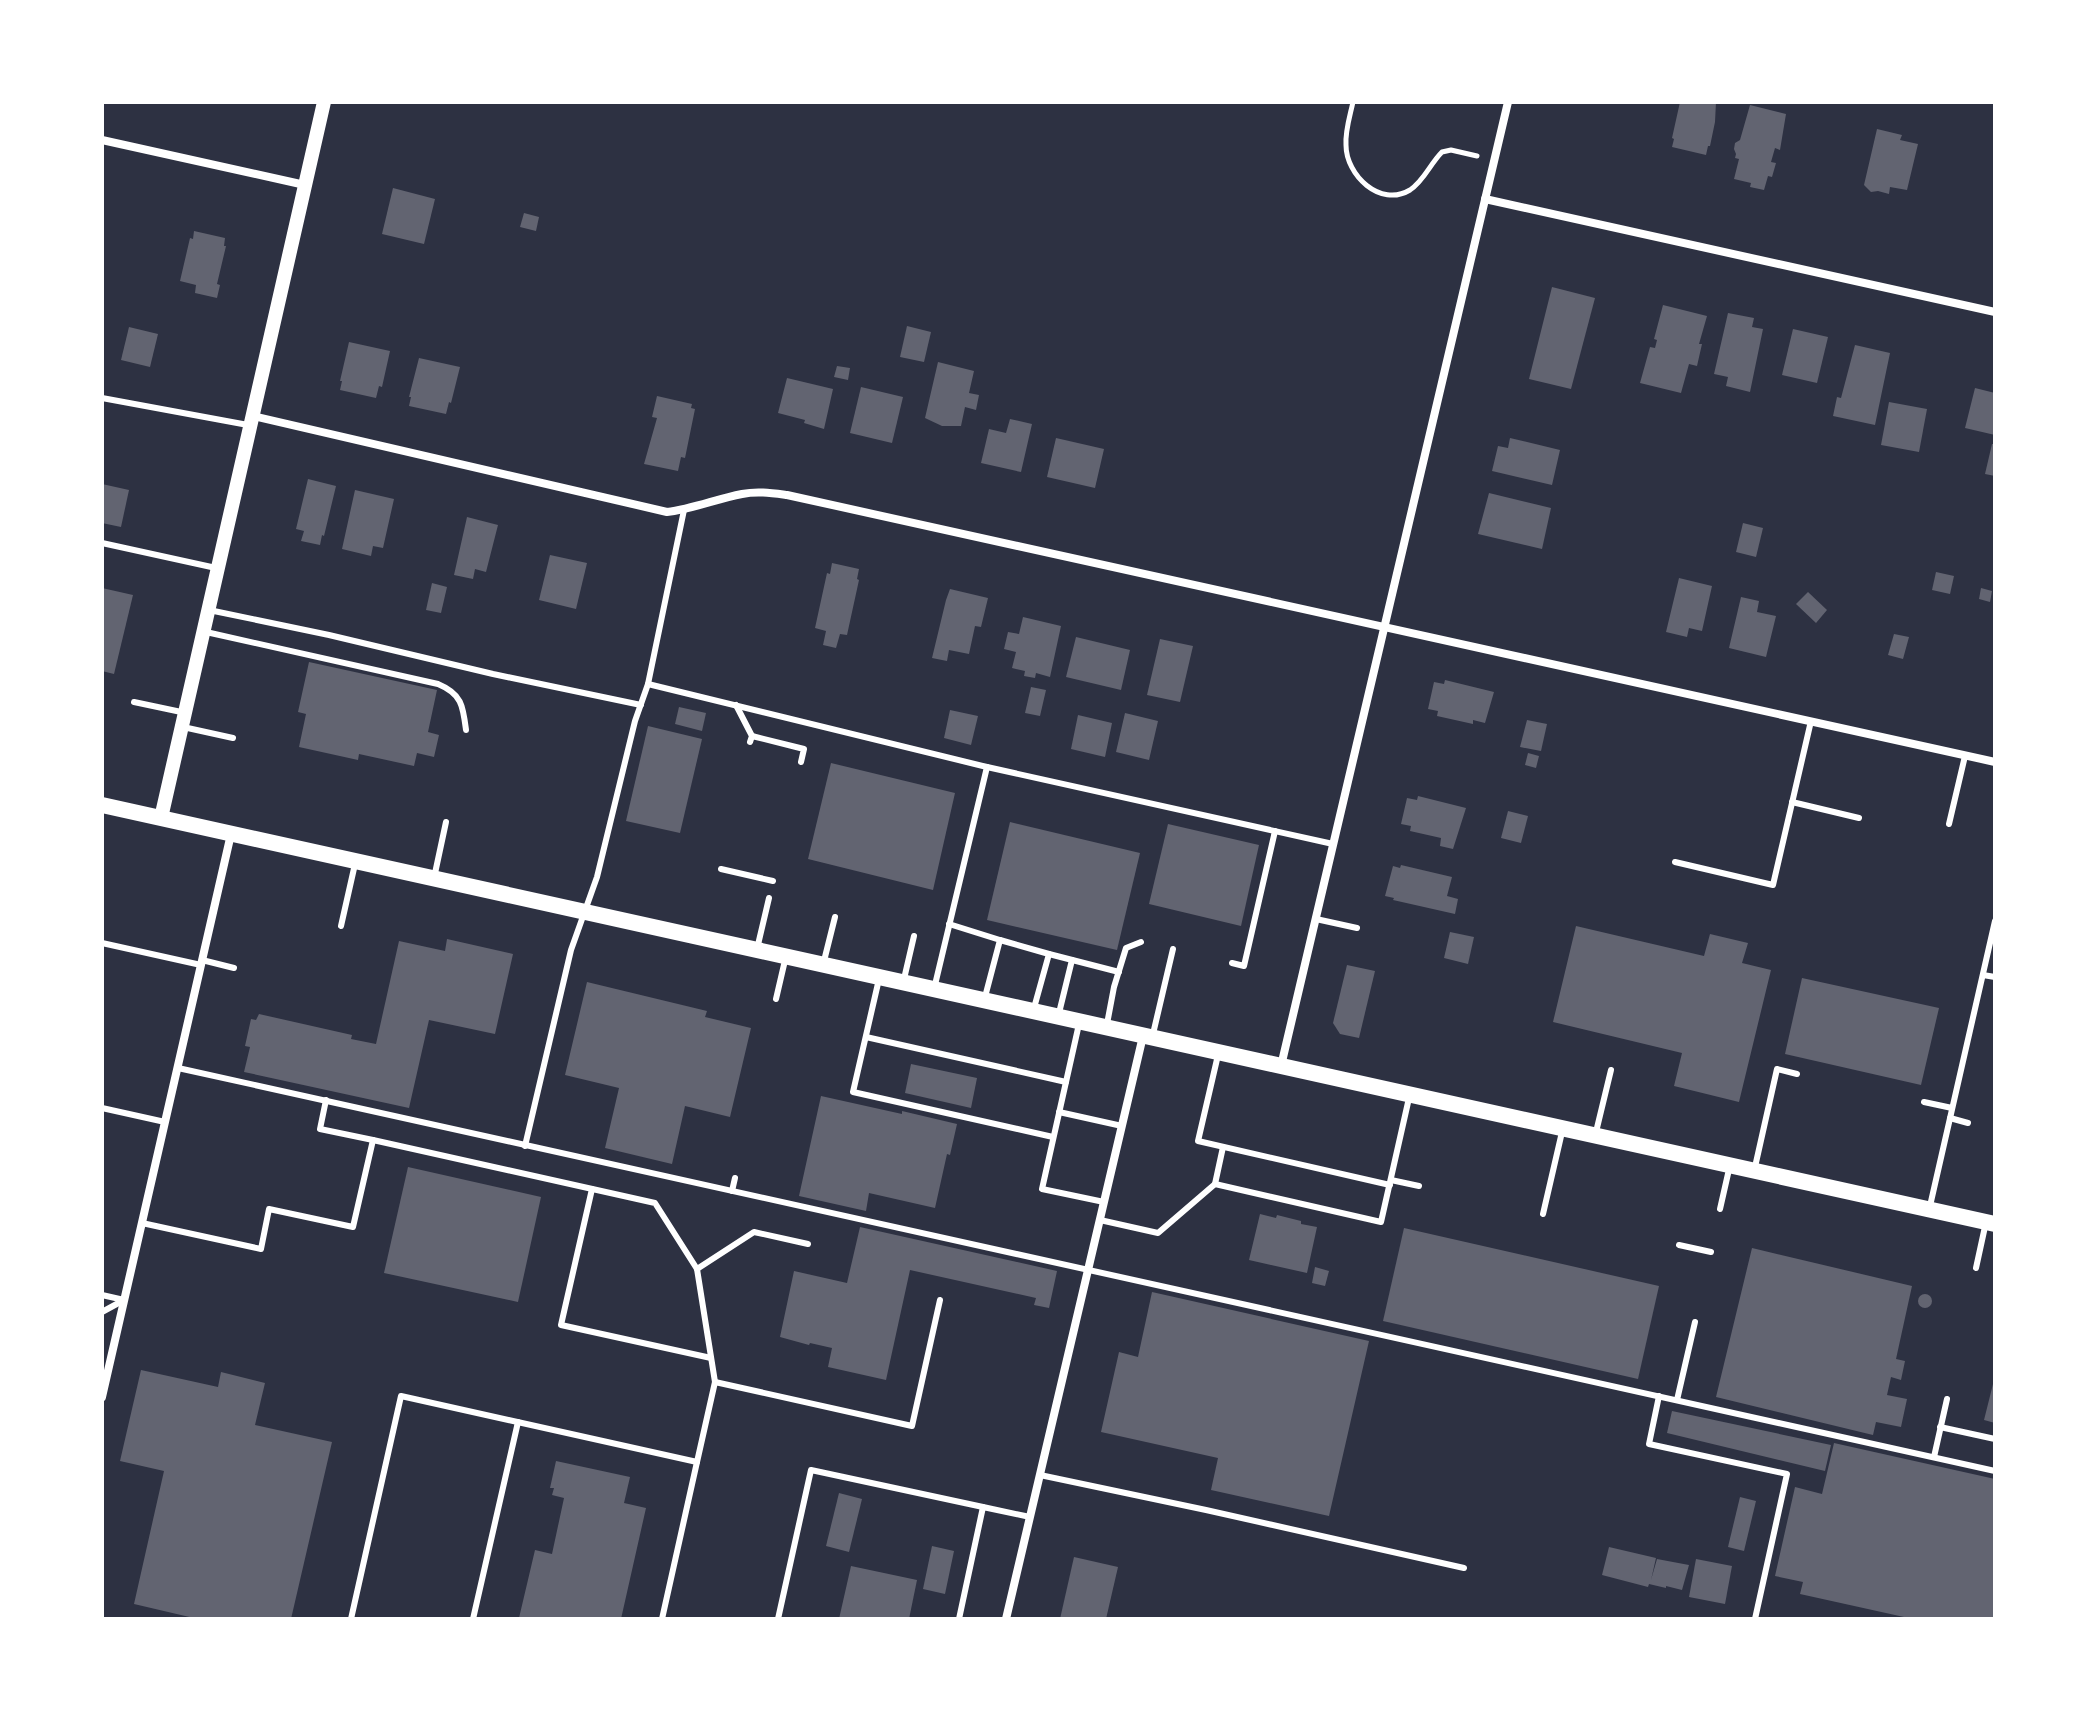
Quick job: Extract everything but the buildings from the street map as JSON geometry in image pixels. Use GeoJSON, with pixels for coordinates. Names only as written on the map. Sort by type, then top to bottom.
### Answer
{"type":"FeatureCollection","features":[{"type":"Feature","properties":{"kind":"main road"},"geometry":{"type":"LineString","coordinates":[[102,805],[1991,1223]]}},
{"type":"Feature","properties":{"kind":"street"},"geometry":{"type":"LineString","coordinates":[[161,818],[324,102]]}},
{"type":"Feature","properties":{"kind":"street"},"geometry":{"type":"LineString","coordinates":[[1281,1066],[1508,102]]}},
{"type":"Feature","properties":{"kind":"street"},"geometry":{"type":"LineString","coordinates":[[102,140],[305,185]]}},
{"type":"Feature","properties":{"kind":"street"},"geometry":{"type":"LineString","coordinates":[[1485,199],[1995,312]]}},
{"type":"Feature","properties":{"kind":"street"},"geometry":{"type":"LineString","coordinates":[[252,421],[667,512],[741,494],[763,492],[787,495],[1995,762]]}},
{"type":"Feature","properties":{"kind":"street"},"geometry":{"type":"LineString","coordinates":[[102,1397],[231,834]]}},
{"type":"Feature","properties":{"kind":"street"},"geometry":{"type":"LineString","coordinates":[[1006,1619],[1122,1126],[1148,1036]]}},
{"type":"Feature","properties":{"kind":"lane"},"geometry":{"type":"LineString","coordinates":[[102,398],[252,421]]}},
{"type":"Feature","properties":{"kind":"lane"},"geometry":{"type":"LineString","coordinates":[[525,1146],[571,950],[597,877],[648,684],[684,510]]}},
{"type":"Feature","properties":{"kind":"lane"},"geometry":{"type":"LineString","coordinates":[[102,543],[219,569]]}},
{"type":"Feature","properties":{"kind":"lane"},"geometry":{"type":"LineString","coordinates":[[209,610],[641,705]]}},
{"type":"Feature","properties":{"kind":"lane"},"geometry":{"type":"LineString","coordinates":[[204,632],[438,684],[456,695],[463,708],[466,730]]}},
{"type":"Feature","properties":{"kind":"lane"},"geometry":{"type":"LineString","coordinates":[[648,684],[987,767],[1333,844]]}},
{"type":"Feature","properties":{"kind":"lane"},"geometry":{"type":"LineString","coordinates":[[134,702],[233,738]]}},
{"type":"Feature","properties":{"kind":"lane"},"geometry":{"type":"LineString","coordinates":[[736,705],[751,739],[804,749],[801,762]]}},
{"type":"Feature","properties":{"kind":"lane"},"geometry":{"type":"LineString","coordinates":[[1675,862],[1773,885],[1811,721]]}},
{"type":"Feature","properties":{"kind":"lane"},"geometry":{"type":"LineString","coordinates":[[1949,824],[1965,756]]}},
{"type":"Feature","properties":{"kind":"lane"},"geometry":{"type":"LineString","coordinates":[[934,989],[987,767]]}},
{"type":"Feature","properties":{"kind":"lane"},"geometry":{"type":"LineString","coordinates":[[1792,802],[1859,818]]}},
{"type":"Feature","properties":{"kind":"lane"},"geometry":{"type":"LineString","coordinates":[[434,878],[446,822]]}},
{"type":"Feature","properties":{"kind":"lane"},"geometry":{"type":"LineString","coordinates":[[1232,963],[1244,966],[1275,831]]}},
{"type":"Feature","properties":{"kind":"lane"},"geometry":{"type":"LineString","coordinates":[[341,926],[356,861]]}},
{"type":"Feature","properties":{"kind":"lane"},"geometry":{"type":"LineString","coordinates":[[721,869],[773,881]]}},
{"type":"Feature","properties":{"kind":"lane"},"geometry":{"type":"LineString","coordinates":[[757,950],[769,898]]}},
{"type":"Feature","properties":{"kind":"lane"},"geometry":{"type":"LineString","coordinates":[[824,965],[835,917]]}},
{"type":"Feature","properties":{"kind":"lane"},"geometry":{"type":"LineString","coordinates":[[1316,919],[1357,928]]}},
{"type":"Feature","properties":{"kind":"lane"},"geometry":{"type":"LineString","coordinates":[[1929,1209],[1995,921]]}},
{"type":"Feature","properties":{"kind":"lane"},"geometry":{"type":"LineString","coordinates":[[949,924],[1119,972]]}},
{"type":"Feature","properties":{"kind":"lane"},"geometry":{"type":"LineString","coordinates":[[903,982],[914,936]]}},
{"type":"Feature","properties":{"kind":"lane"},"geometry":{"type":"LineString","coordinates":[[984,1000],[1000,940]]}},
{"type":"Feature","properties":{"kind":"lane"},"geometry":{"type":"LineString","coordinates":[[1106,1027],[1126,948],[1141,942]]}},
{"type":"Feature","properties":{"kind":"lane"},"geometry":{"type":"LineString","coordinates":[[102,943],[234,968]]}},
{"type":"Feature","properties":{"kind":"lane"},"geometry":{"type":"LineString","coordinates":[[1148,1036],[1173,949]]}},
{"type":"Feature","properties":{"kind":"lane"},"geometry":{"type":"LineString","coordinates":[[1033,1011],[1049,954]]}},
{"type":"Feature","properties":{"kind":"lane"},"geometry":{"type":"LineString","coordinates":[[776,999],[786,956]]}},
{"type":"Feature","properties":{"kind":"lane"},"geometry":{"type":"LineString","coordinates":[[1059,1017],[1072,960]]}},
{"type":"Feature","properties":{"kind":"lane"},"geometry":{"type":"LineString","coordinates":[[1983,975],[1995,977]]}},
{"type":"Feature","properties":{"kind":"lane"},"geometry":{"type":"LineString","coordinates":[[879,977],[853,1092],[1053,1137]]}},
{"type":"Feature","properties":{"kind":"lane"},"geometry":{"type":"LineString","coordinates":[[1080,1021],[1042,1189],[1104,1202]]}},
{"type":"Feature","properties":{"kind":"lane"},"geometry":{"type":"LineString","coordinates":[[866,1037],[1066,1082]]}},
{"type":"Feature","properties":{"kind":"lane"},"geometry":{"type":"LineString","coordinates":[[1218,1052],[1198,1141],[1419,1186]]}},
{"type":"Feature","properties":{"kind":"lane"},"geometry":{"type":"LineString","coordinates":[[178,1068],[1995,1471]]}},
{"type":"Feature","properties":{"kind":"lane"},"geometry":{"type":"LineString","coordinates":[[1754,1171],[1777,1069],[1797,1074]]}},
{"type":"Feature","properties":{"kind":"lane"},"geometry":{"type":"LineString","coordinates":[[1595,1136],[1611,1070]]}},
{"type":"Feature","properties":{"kind":"lane"},"geometry":{"type":"LineString","coordinates":[[1215,1184],[1381,1222],[1410,1095]]}},
{"type":"Feature","properties":{"kind":"lane"},"geometry":{"type":"LineString","coordinates":[[326,1100],[320,1129],[655,1203],[697,1269],[715,1382],[662,1619]]}},
{"type":"Feature","properties":{"kind":"lane"},"geometry":{"type":"LineString","coordinates":[[1924,1102],[1952,1108]]}},
{"type":"Feature","properties":{"kind":"lane"},"geometry":{"type":"LineString","coordinates":[[102,1108],[165,1122]]}},
{"type":"Feature","properties":{"kind":"lane"},"geometry":{"type":"LineString","coordinates":[[1059,1112],[1122,1126]]}},
{"type":"Feature","properties":{"kind":"lane"},"geometry":{"type":"LineString","coordinates":[[1950,1118],[1968,1123]]}},
{"type":"Feature","properties":{"kind":"lane"},"geometry":{"type":"LineString","coordinates":[[1543,1214],[1563,1128]]}},
{"type":"Feature","properties":{"kind":"lane"},"geometry":{"type":"LineString","coordinates":[[142,1223],[261,1249],[269,1209],[353,1227],[373,1140]]}},
{"type":"Feature","properties":{"kind":"lane"},"geometry":{"type":"LineString","coordinates":[[1100,1220],[1158,1233],[1215,1184],[1223,1147]]}},
{"type":"Feature","properties":{"kind":"lane"},"geometry":{"type":"LineString","coordinates":[[1720,1209],[1730,1165]]}},
{"type":"Feature","properties":{"kind":"lane"},"geometry":{"type":"LineString","coordinates":[[732,1191],[735,1178]]}},
{"type":"Feature","properties":{"kind":"lane"},"geometry":{"type":"LineString","coordinates":[[592,1189],[561,1325],[711,1358]]}},
{"type":"Feature","properties":{"kind":"lane"},"geometry":{"type":"LineString","coordinates":[[1976,1268],[1991,1223]]}},
{"type":"Feature","properties":{"kind":"lane"},"geometry":{"type":"LineString","coordinates":[[697,1269],[754,1232],[808,1244]]}},
{"type":"Feature","properties":{"kind":"lane"},"geometry":{"type":"LineString","coordinates":[[1679,1245],[1711,1252]]}},
{"type":"Feature","properties":{"kind":"lane"},"geometry":{"type":"LineString","coordinates":[[102,1295],[124,1300]]}},
{"type":"Feature","properties":{"kind":"lane"},"geometry":{"type":"LineString","coordinates":[[102,1312],[124,1300]]}},
{"type":"Feature","properties":{"kind":"lane"},"geometry":{"type":"LineString","coordinates":[[715,1382],[912,1426],[940,1300]]}},
{"type":"Feature","properties":{"kind":"lane"},"geometry":{"type":"LineString","coordinates":[[1677,1400],[1695,1322]]}},
{"type":"Feature","properties":{"kind":"lane"},"geometry":{"type":"LineString","coordinates":[[1439,1358],[1441,1348]]}},
{"type":"Feature","properties":{"kind":"lane"},"geometry":{"type":"LineString","coordinates":[[351,1619],[401,1396],[697,1462]]}},
{"type":"Feature","properties":{"kind":"lane"},"geometry":{"type":"LineString","coordinates":[[1659,1396],[1649,1444],[1787,1474],[1755,1619]]}},
{"type":"Feature","properties":{"kind":"lane"},"geometry":{"type":"LineString","coordinates":[[1934,1457],[1947,1399]]}},
{"type":"Feature","properties":{"kind":"lane"},"geometry":{"type":"LineString","coordinates":[[473,1619],[518,1422]]}},
{"type":"Feature","properties":{"kind":"lane"},"geometry":{"type":"LineString","coordinates":[[1940,1427],[1995,1439]]}},
{"type":"Feature","properties":{"kind":"lane"},"geometry":{"type":"LineString","coordinates":[[778,1619],[811,1470],[1030,1517]]}},
{"type":"Feature","properties":{"kind":"lane"},"geometry":{"type":"LineString","coordinates":[[1040,1475],[1464,1568]]}},
{"type":"Feature","properties":{"kind":"lane"},"geometry":{"type":"LineString","coordinates":[[959,1619],[983,1507]]}},
{"type":"Feature","properties":{"kind":"path"},"geometry":{"type":"LineString","coordinates":[[1353,102],[1345,147],[1362,182],[1375,192],[1387,196],[1410,190],[1442,152],[1451,150],[1478,156]]}}]}
